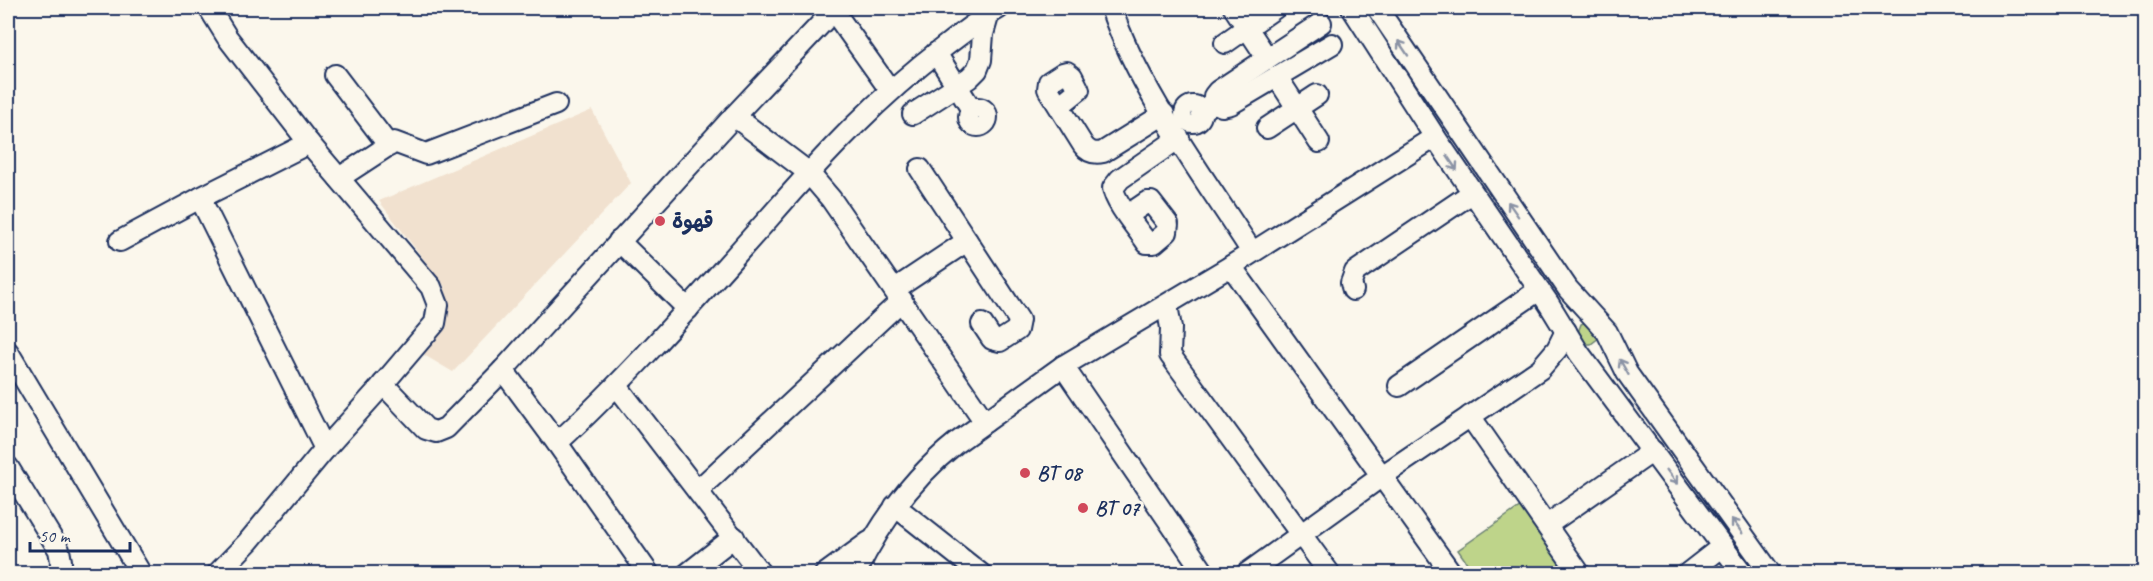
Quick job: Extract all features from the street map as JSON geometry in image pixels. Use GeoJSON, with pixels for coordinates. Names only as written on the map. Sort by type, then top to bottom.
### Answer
{"type":"FeatureCollection","features":[{"type":"Feature","properties":{"kind":"street"},"geometry":{"type":"LineString","coordinates":[[209,8],[227,37],[309,143],[431,287],[438,305],[435,323],[325,449],[248,542],[217,573]]}},
{"type":"Feature","properties":{"kind":"street"},"geometry":{"type":"LineString","coordinates":[[1111,8],[1134,60],[1186,118],[1252,252]]}},
{"type":"Feature","properties":{"kind":"street"},"geometry":{"type":"LineString","coordinates":[[1234,8],[1267,58]]}},
{"type":"Feature","properties":{"kind":"street"},"geometry":{"type":"LineString","coordinates":[[1225,43],[1275,8]]}},
{"type":"Feature","properties":{"kind":"street"},"geometry":{"type":"LineString","coordinates":[[1352,8],[1472,193],[1586,361],[1743,573]]}},
{"type":"Feature","properties":{"kind":"street"},"geometry":{"type":"LineString","coordinates":[[1377,8],[1568,289],[1607,332],[1627,373],[1771,573]]}},
{"type":"Feature","properties":{"kind":"street"},"geometry":{"type":"LineString","coordinates":[[383,384],[426,429],[436,432],[446,428],[503,370],[619,241],[835,9],[890,90]]}},
{"type":"Feature","properties":{"kind":"street"},"geometry":{"type":"LineString","coordinates":[[557,443],[617,386],[808,172],[890,90],[991,9]]}},
{"type":"Feature","properties":{"kind":"street"},"geometry":{"type":"LineString","coordinates":[[913,114],[973,75],[979,65],[983,33],[991,9]]}},
{"type":"Feature","properties":{"kind":"street"},"geometry":{"type":"LineString","coordinates":[[1128,215],[1114,195],[1114,184],[1218,91],[1321,23]]}},
{"type":"Feature","properties":{"kind":"street"},"geometry":{"type":"LineString","coordinates":[[1059,106],[1086,148],[1094,153],[1103,152],[1186,118],[1230,104],[1332,44]]}},
{"type":"Feature","properties":{"kind":"street"},"geometry":{"type":"LineString","coordinates":[[936,52],[972,110]]}},
{"type":"Feature","properties":{"kind":"street"},"geometry":{"type":"LineString","coordinates":[[335,75],[389,146]]}},
{"type":"Feature","properties":{"kind":"street"},"geometry":{"type":"LineString","coordinates":[[1276,77],[1319,142]]}},
{"type":"Feature","properties":{"kind":"street"},"geometry":{"type":"LineString","coordinates":[[1267,128],[1317,95]]}},
{"type":"Feature","properties":{"kind":"street"},"geometry":{"type":"LineString","coordinates":[[339,178],[394,142],[426,154],[556,104]]}},
{"type":"Feature","properties":{"kind":"street"},"geometry":{"type":"LineString","coordinates":[[735,116],[808,172],[831,199],[985,422]]}},
{"type":"Feature","properties":{"kind":"street"},"geometry":{"type":"LineString","coordinates":[[855,573],[871,540],[895,506],[939,456],[1064,366],[1231,266],[1435,137]]}},
{"type":"Feature","properties":{"kind":"street"},"geometry":{"type":"LineString","coordinates":[[120,241],[309,143]]}},
{"type":"Feature","properties":{"kind":"street"},"geometry":{"type":"LineString","coordinates":[[920,169],[1019,320],[1014,333],[999,341],[992,339],[982,324]]}},
{"type":"Feature","properties":{"kind":"street"},"geometry":{"type":"LineString","coordinates":[[1353,290],[1351,283],[1355,272],[1472,193]]}},
{"type":"Feature","properties":{"kind":"street"},"geometry":{"type":"LineString","coordinates":[[200,198],[325,449]]}},
{"type":"Feature","properties":{"kind":"street"},"geometry":{"type":"LineString","coordinates":[[619,241],[688,309]]}},
{"type":"Feature","properties":{"kind":"street"},"geometry":{"type":"LineString","coordinates":[[698,490],[898,295],[967,241]]}},
{"type":"Feature","properties":{"kind":"street"},"geometry":{"type":"LineString","coordinates":[[1231,266],[1452,573]]}},
{"type":"Feature","properties":{"kind":"street"},"geometry":{"type":"LineString","coordinates":[[1399,386],[1539,290]]}},
{"type":"Feature","properties":{"kind":"street"},"geometry":{"type":"LineString","coordinates":[[1167,305],[1171,328],[1170,355],[1330,573]]}},
{"type":"Feature","properties":{"kind":"street"},"geometry":{"type":"LineString","coordinates":[[1246,573],[1545,364],[1577,321],[1593,316]]}},
{"type":"Feature","properties":{"kind":"street"},"geometry":{"type":"LineString","coordinates":[[1586,361],[1599,355],[1612,341]]}},
{"type":"Feature","properties":{"kind":"street"},"geometry":{"type":"LineString","coordinates":[[8,352],[141,573]]}},
{"type":"Feature","properties":{"kind":"street"},"geometry":{"type":"LineString","coordinates":[[1064,366],[1205,573]]}},
{"type":"Feature","properties":{"kind":"street"},"geometry":{"type":"LineString","coordinates":[[503,370],[649,573]]}},
{"type":"Feature","properties":{"kind":"street"},"geometry":{"type":"LineString","coordinates":[[617,386],[761,573]]}},
{"type":"Feature","properties":{"kind":"street"},"geometry":{"type":"LineString","coordinates":[[1470,416],[1580,573]]}},
{"type":"Feature","properties":{"kind":"street"},"geometry":{"type":"LineString","coordinates":[[1546,525],[1653,451]]}},
{"type":"Feature","properties":{"kind":"street"},"geometry":{"type":"LineString","coordinates":[[8,467],[59,550],[60,573]]}},
{"type":"Feature","properties":{"kind":"street"},"geometry":{"type":"LineString","coordinates":[[895,506],[981,573]]}},
{"type":"Feature","properties":{"kind":"street"},"geometry":{"type":"LineString","coordinates":[[687,573],[734,537]]}},
{"type":"Feature","properties":{"kind":"street"},"geometry":{"type":"LineString","coordinates":[[825,573],[871,540]]}},
{"type":"Feature","properties":{"kind":"street"},"geometry":{"type":"LineString","coordinates":[[1687,573],[1723,546]]}},
{"type":"Feature","properties":{"kind":"shaded area"},"geometry":{"type":"Polygon","coordinates":[[[592,110],[631,183],[453,372],[424,355],[446,311],[445,287],[379,201],[592,110]]]}},
{"type":"Feature","properties":{"kind":"green space"},"geometry":{"type":"Polygon","coordinates":[[[1588,321],[1600,337],[1591,344],[1584,344],[1577,335],[1581,324],[1588,321]]]}},
{"type":"Feature","properties":{"kind":"green space"},"geometry":{"type":"Polygon","coordinates":[[[1521,506],[1568,573],[1474,573],[1458,550],[1521,506]]]}},
{"type":"Feature","properties":{"kind":"place","name":"قهوة"},"geometry":{"type":"Point","coordinates":[660,221]}},
{"type":"Feature","properties":{"kind":"place","name":"BT 08"},"geometry":{"type":"Point","coordinates":[1025,473]}},
{"type":"Feature","properties":{"kind":"place","name":"BT 07"},"geometry":{"type":"Point","coordinates":[1083,508]}}]}
